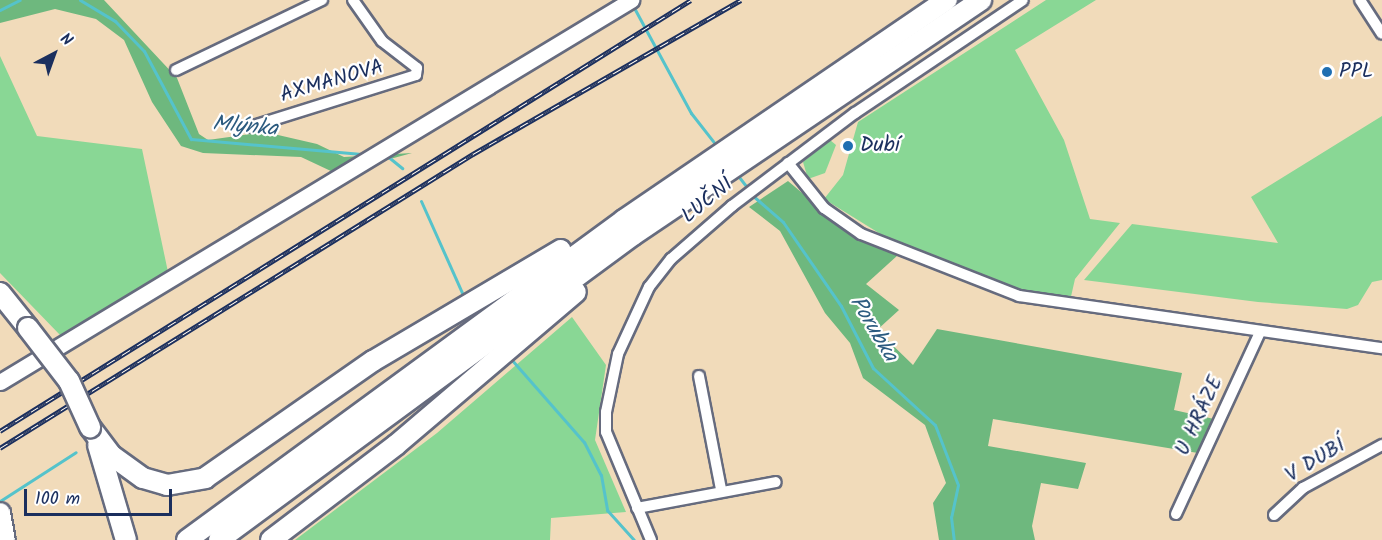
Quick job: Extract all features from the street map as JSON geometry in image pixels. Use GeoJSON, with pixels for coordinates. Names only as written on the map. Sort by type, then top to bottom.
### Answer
{"type":"FeatureCollection","features":[{"type":"Feature","properties":{"kind":"highway"},"geometry":{"type":"LineString","coordinates":[[187,540],[700,178],[947,0]]}},
{"type":"Feature","properties":{"kind":"highway"},"geometry":{"type":"LineString","coordinates":[[752,141],[981,0]]}},
{"type":"Feature","properties":{"kind":"highway"},"geometry":{"type":"LineString","coordinates":[[90,427],[120,463],[155,483],[191,483],[220,470],[373,361],[700,178]]}},
{"type":"Feature","properties":{"kind":"highway"},"geometry":{"type":"LineString","coordinates":[[271,540],[354,479],[595,276],[679,215],[700,178]]}},
{"type":"Feature","properties":{"kind":"highway"},"geometry":{"type":"LineString","coordinates":[[219,540],[700,178]]}},
{"type":"Feature","properties":{"kind":"highway"},"geometry":{"type":"LineString","coordinates":[[0,293],[60,367],[90,427],[126,540]]}},
{"type":"Feature","properties":{"kind":"highway"},"geometry":{"type":"LineString","coordinates":[[0,307],[28,328]]}},
{"type":"Feature","properties":{"kind":"highway"},"geometry":{"type":"LineString","coordinates":[[0,513],[5,540]]}},
{"type":"Feature","properties":{"kind":"street"},"geometry":{"type":"LineString","coordinates":[[176,70],[322,0]]}},
{"type":"Feature","properties":{"kind":"street","name":"AXMANOVA"},"geometry":{"type":"LineString","coordinates":[[250,127],[410,80],[417,68],[382,41],[353,0]]}},
{"type":"Feature","properties":{"kind":"street"},"geometry":{"type":"LineString","coordinates":[[0,382],[631,0]]}},
{"type":"Feature","properties":{"kind":"street","name":"LUČNÍ"},"geometry":{"type":"LineString","coordinates":[[651,540],[606,432],[607,395],[618,354],[649,287],[671,259],[732,206],[771,176],[1023,0]]}},
{"type":"Feature","properties":{"kind":"street"},"geometry":{"type":"LineString","coordinates":[[1360,0],[1382,34]]}},
{"type":"Feature","properties":{"kind":"street"},"geometry":{"type":"LineString","coordinates":[[788,163],[817,201],[861,234],[1019,296],[1258,334],[1363,341],[1382,348]]}},
{"type":"Feature","properties":{"kind":"street","name":"U HRÁZE"},"geometry":{"type":"LineString","coordinates":[[1176,514],[1258,334]]}},
{"type":"Feature","properties":{"kind":"street"},"geometry":{"type":"LineString","coordinates":[[699,376],[722,489]]}},
{"type":"Feature","properties":{"kind":"street","name":"V DUBÍ"},"geometry":{"type":"LineString","coordinates":[[1274,515],[1303,488],[1382,446]]}},
{"type":"Feature","properties":{"kind":"street"},"geometry":{"type":"LineString","coordinates":[[637,508],[722,489],[776,482]]}},
{"type":"Feature","properties":{"kind":"green space"},"geometry":{"type":"Polygon","coordinates":[[[0,0],[104,0],[177,78],[199,134],[208,140],[265,132],[317,144],[344,157],[412,153],[361,167],[350,180],[301,157],[203,153],[181,146],[152,102],[124,40],[96,19],[55,9],[0,23],[0,0]]]}},
{"type":"Feature","properties":{"kind":"green space"},"geometry":{"type":"Polygon","coordinates":[[[1046,0],[1096,0],[1015,50],[1064,140],[1090,219],[1120,223],[1075,279],[1070,301],[1013,291],[895,243],[824,199],[843,175],[858,122],[1046,0]]]}},
{"type":"Feature","properties":{"kind":"green space"},"geometry":{"type":"Polygon","coordinates":[[[0,56],[37,136],[142,149],[168,272],[60,335],[0,273],[0,56]]]}},
{"type":"Feature","properties":{"kind":"green space"},"geometry":{"type":"Polygon","coordinates":[[[1382,116],[1382,280],[1372,282],[1358,305],[1347,309],[1258,302],[1084,280],[1132,224],[1278,243],[1251,197],[1382,116]]]}},
{"type":"Feature","properties":{"kind":"green space"},"geometry":{"type":"Polygon","coordinates":[[[830,140],[836,145],[825,173],[808,179],[803,162],[830,140]]]}},
{"type":"Feature","properties":{"kind":"green space"},"geometry":{"type":"Polygon","coordinates":[[[788,181],[853,236],[898,255],[866,284],[899,310],[877,330],[913,365],[937,329],[1182,373],[1174,410],[1214,419],[1198,453],[993,419],[988,446],[1086,463],[1078,489],[1041,483],[1032,526],[1035,540],[939,540],[933,503],[946,483],[925,425],[863,378],[850,343],[825,313],[780,231],[749,207],[788,181]]]}},
{"type":"Feature","properties":{"kind":"green space"},"geometry":{"type":"Polygon","coordinates":[[[572,317],[606,365],[595,440],[626,512],[551,518],[550,540],[295,540],[437,433],[572,317]]]}},
{"type":"Feature","properties":{"kind":"waterway","name":"Mlýnka"},"geometry":{"type":"LineString","coordinates":[[0,10],[20,0]]}},
{"type":"Feature","properties":{"kind":"waterway","name":"Mlýnka"},"geometry":{"type":"LineString","coordinates":[[80,0],[115,21],[144,51],[191,139],[364,154]]}},
{"type":"Feature","properties":{"kind":"waterway","name":"Porubka"},"geometry":{"type":"LineString","coordinates":[[632,4],[691,113],[714,142]]}},
{"type":"Feature","properties":{"kind":"waterway","name":"Mlýnka"},"geometry":{"type":"LineString","coordinates":[[386,155],[402,168]]}},
{"type":"Feature","properties":{"kind":"waterway","name":"Porubka"},"geometry":{"type":"LineString","coordinates":[[739,177],[749,190]]}},
{"type":"Feature","properties":{"kind":"waterway","name":"Porubka"},"geometry":{"type":"LineString","coordinates":[[752,195],[783,222],[841,306],[873,368],[935,425],[958,485],[951,517],[954,540]]}},
{"type":"Feature","properties":{"kind":"waterway","name":"Mlýnka"},"geometry":{"type":"LineString","coordinates":[[421,201],[464,297]]}},
{"type":"Feature","properties":{"kind":"waterway","name":"Mlýnka"},"geometry":{"type":"LineString","coordinates":[[511,359],[584,442],[601,475],[607,510],[634,540]]}},
{"type":"Feature","properties":{"kind":"waterway"},"geometry":{"type":"LineString","coordinates":[[0,501],[76,452]]}},
{"type":"Feature","properties":{"kind":"railway"},"geometry":{"type":"LineString","coordinates":[[0,431],[691,0]]}},
{"type":"Feature","properties":{"kind":"railway"},"geometry":{"type":"LineString","coordinates":[[0,448],[473,154],[741,0]]}},
{"type":"Feature","properties":{"kind":"place","name":"PPL"},"geometry":{"type":"Point","coordinates":[1327,72]}},
{"type":"Feature","properties":{"kind":"place","name":"Dubí"},"geometry":{"type":"Point","coordinates":[848,146]}}]}
